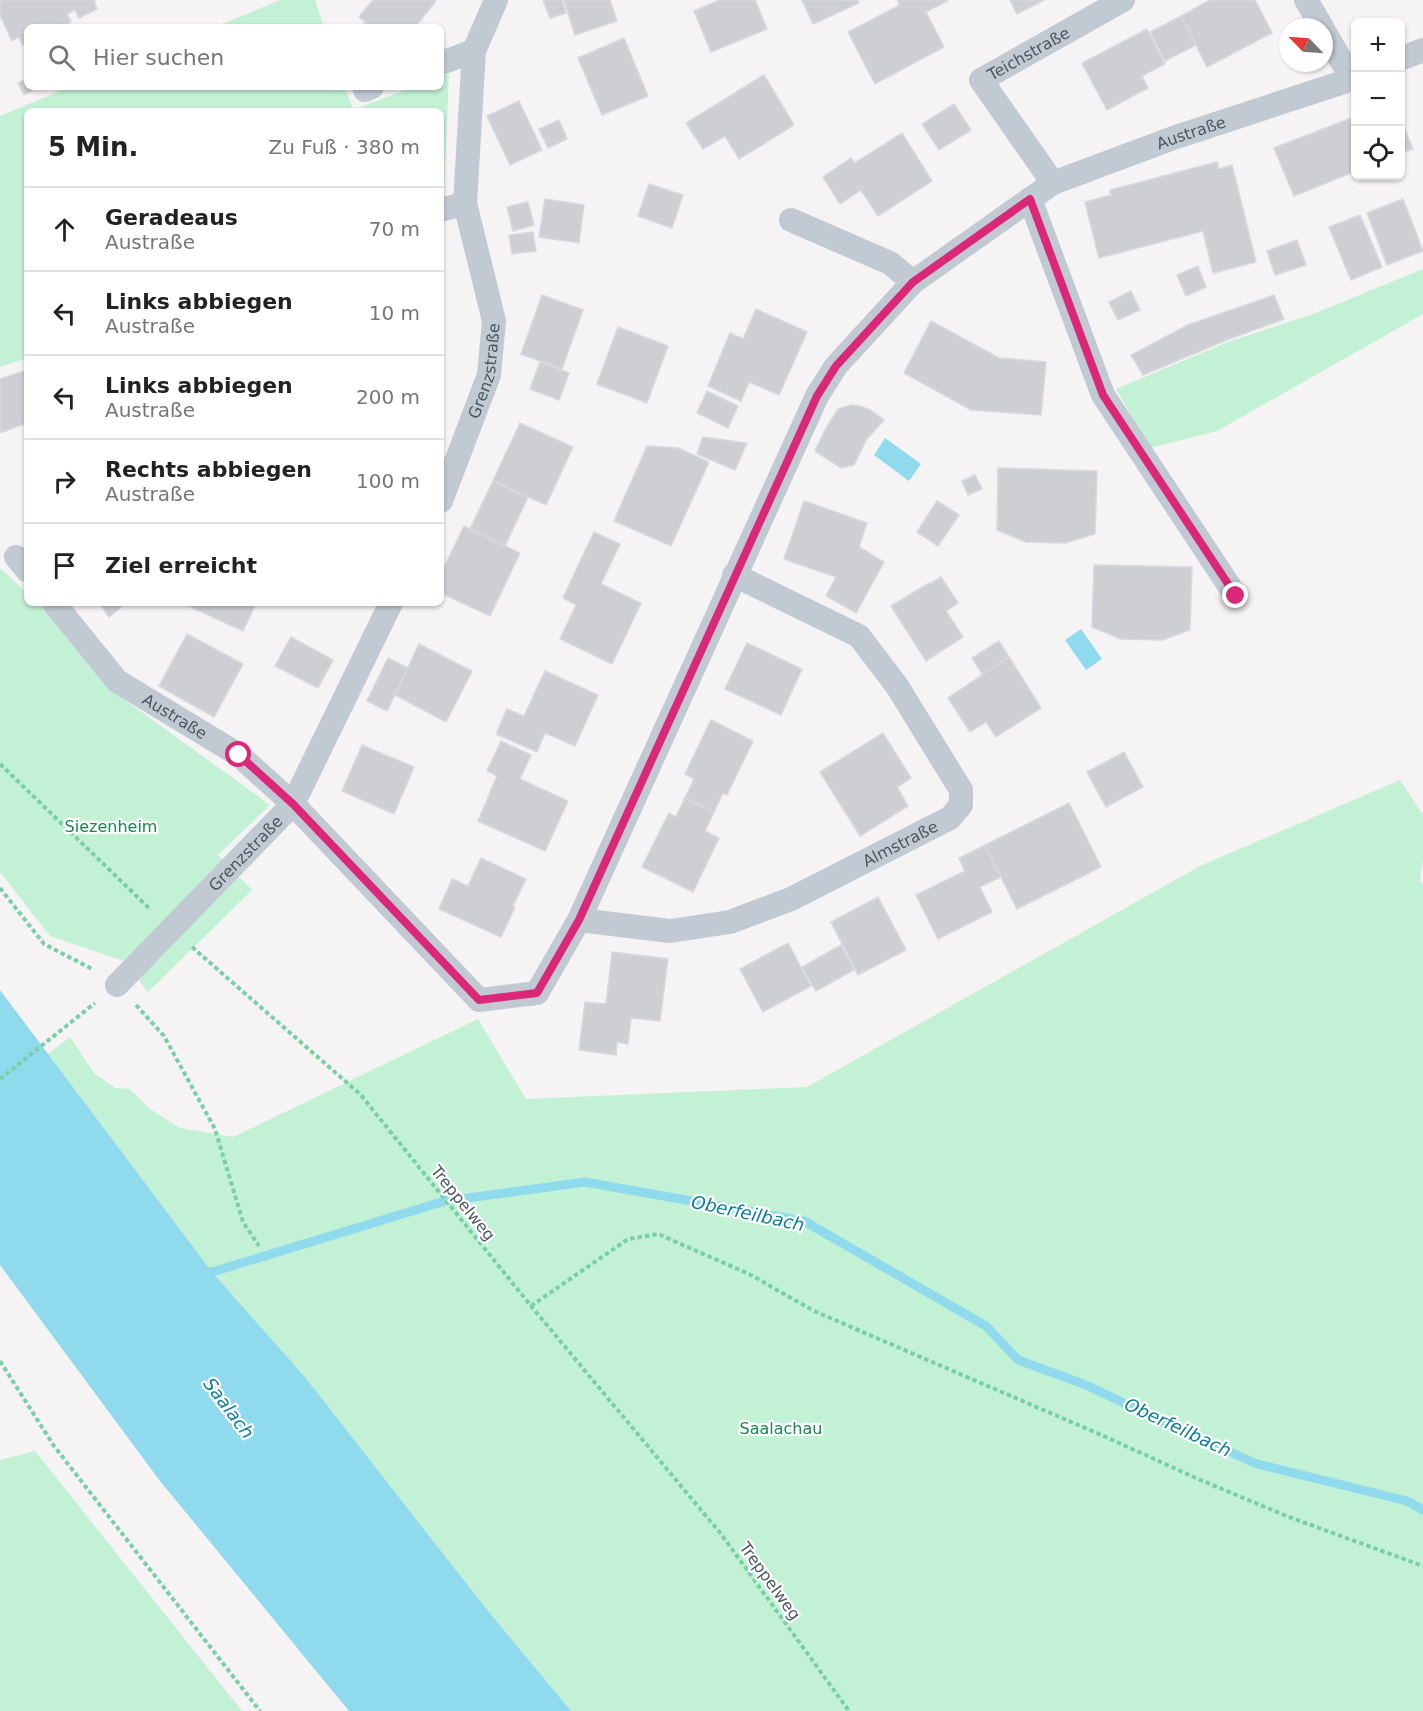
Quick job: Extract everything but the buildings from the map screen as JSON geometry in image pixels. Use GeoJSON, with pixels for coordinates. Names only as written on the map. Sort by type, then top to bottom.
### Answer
{"type":"FeatureCollection","features":[{"type":"Feature","properties":{"kind":"street","name":"Grenzstraße"},"geometry":{"type":"LineString","coordinates":[[444,493],[489,375],[494,321],[465,202],[474,51],[496,0]]}},
{"type":"Feature","properties":{"kind":"street","name":"Teichstraße"},"geometry":{"type":"LineString","coordinates":[[1053,183],[981,80],[1123,0]]}},
{"type":"Feature","properties":{"kind":"street"},"geometry":{"type":"LineString","coordinates":[[1306,0],[1317,18]]}},
{"type":"Feature","properties":{"kind":"street"},"geometry":{"type":"LineString","coordinates":[[1333,45],[1351,74]]}},
{"type":"Feature","properties":{"kind":"street"},"geometry":{"type":"LineString","coordinates":[[1405,57],[1423,50]]}},
{"type":"Feature","properties":{"kind":"street"},"geometry":{"type":"LineString","coordinates":[[444,62],[474,51]]}},
{"type":"Feature","properties":{"kind":"street","name":"Austraße"},"geometry":{"type":"LineString","coordinates":[[56,606],[117,681],[239,755],[293,804],[479,1000],[537,993],[579,920],[817,396],[836,366],[913,282],[1053,183],[1176,137],[1351,80]]}},
{"type":"Feature","properties":{"kind":"street"},"geometry":{"type":"LineString","coordinates":[[1030,199],[1103,395],[1236,596]]}},
{"type":"Feature","properties":{"kind":"street"},"geometry":{"type":"LineString","coordinates":[[444,209],[465,202]]}},
{"type":"Feature","properties":{"kind":"street"},"geometry":{"type":"LineString","coordinates":[[791,220],[890,263],[913,282]]}},
{"type":"Feature","properties":{"kind":"street","name":"Almstraße"},"geometry":{"type":"LineString","coordinates":[[579,920],[670,931],[730,922],[792,899],[950,818],[961,805],[961,790],[897,686],[859,636],[734,575]]}},
{"type":"Feature","properties":{"kind":"street","name":"Grenzstraße"},"geometry":{"type":"LineString","coordinates":[[117,985],[293,804],[390,606]]}},
{"type":"Feature","properties":{"kind":"path","name":"Treppelweg"},"geometry":{"type":"LineString","coordinates":[[0,765],[171,928],[360,1094],[531,1306],[721,1534],[849,1711]]}},
{"type":"Feature","properties":{"kind":"path"},"geometry":{"type":"LineString","coordinates":[[0,888],[44,945],[84,964],[117,985],[164,1036],[215,1129],[243,1222],[259,1246]]}},
{"type":"Feature","properties":{"kind":"path"},"geometry":{"type":"LineString","coordinates":[[0,1079],[96,1002]]}},
{"type":"Feature","properties":{"kind":"path"},"geometry":{"type":"LineString","coordinates":[[531,1306],[628,1239],[658,1234],[749,1274],[814,1311],[1198,1479],[1289,1517],[1423,1566]]}},
{"type":"Feature","properties":{"kind":"path"},"geometry":{"type":"LineString","coordinates":[[0,1361],[54,1446],[260,1711]]}},
{"type":"Feature","properties":{"kind":"green space"},"geometry":{"type":"Polygon","coordinates":[[[280,0],[315,0],[323,24],[222,24],[280,0]]]}},
{"type":"Feature","properties":{"kind":"green space"},"geometry":{"type":"Polygon","coordinates":[[[449,73],[444,196],[444,108],[358,108],[405,90],[444,90],[444,75],[449,73]]]}},
{"type":"Feature","properties":{"kind":"green space"},"geometry":{"type":"Polygon","coordinates":[[[62,90],[346,90],[352,108],[24,108],[24,359],[0,367],[0,116],[62,90]]]}},
{"type":"Feature","properties":{"kind":"green space"},"geometry":{"type":"Polygon","coordinates":[[[1423,269],[1423,314],[1217,431],[1150,448],[1116,389],[1228,342],[1313,314],[1423,269]]]}},
{"type":"Feature","properties":{"kind":"green space","name":"Siezenheim"},"geometry":{"type":"Polygon","coordinates":[[[0,568],[24,590],[24,606],[42,606],[52,615],[107,687],[270,805],[218,855],[252,890],[148,992],[124,961],[50,936],[0,872],[0,568]]]}},
{"type":"Feature","properties":{"kind":"green space","name":"Saalachau"},"geometry":{"type":"Polygon","coordinates":[[[1400,780],[1423,815],[1423,860],[1420,880],[1423,886],[1423,1711],[571,1711],[484,1606],[305,1377],[212,1272],[48,1054],[70,1037],[94,1073],[115,1088],[130,1089],[150,1109],[180,1128],[233,1137],[478,1019],[526,1099],[807,1087],[1200,866],[1400,780]]]}},
{"type":"Feature","properties":{"kind":"green space"},"geometry":{"type":"Polygon","coordinates":[[[35,1451],[242,1711],[0,1711],[0,1460],[35,1451]]]}},
{"type":"Feature","properties":{"kind":"water"},"geometry":{"type":"Polygon","coordinates":[[[885,438],[921,464],[909,481],[874,455],[885,438]]]}},
{"type":"Feature","properties":{"kind":"water"},"geometry":{"type":"Polygon","coordinates":[[[1081,629],[1102,659],[1086,670],[1065,640],[1081,629]]]}},
{"type":"Feature","properties":{"kind":"water","name":"Saalach"},"geometry":{"type":"Polygon","coordinates":[[[0,990],[212,1272],[305,1377],[484,1606],[571,1711],[349,1711],[160,1481],[0,1265],[0,990]]]}},
{"type":"Feature","properties":{"kind":"waterway","name":"Oberfeilbach"},"geometry":{"type":"LineString","coordinates":[[201,1272],[212,1272],[445,1201],[585,1182],[804,1221],[986,1326],[1018,1360],[1086,1385],[1257,1464],[1407,1501],[1423,1510]]}},
{"type":"Feature","properties":{"kind":"route"},"geometry":{"type":"LineString","coordinates":[[239,755],[293,804],[479,1000],[537,993],[579,920],[817,396],[836,366],[913,282],[1030,199],[1103,395],[1236,596]]}}]}
